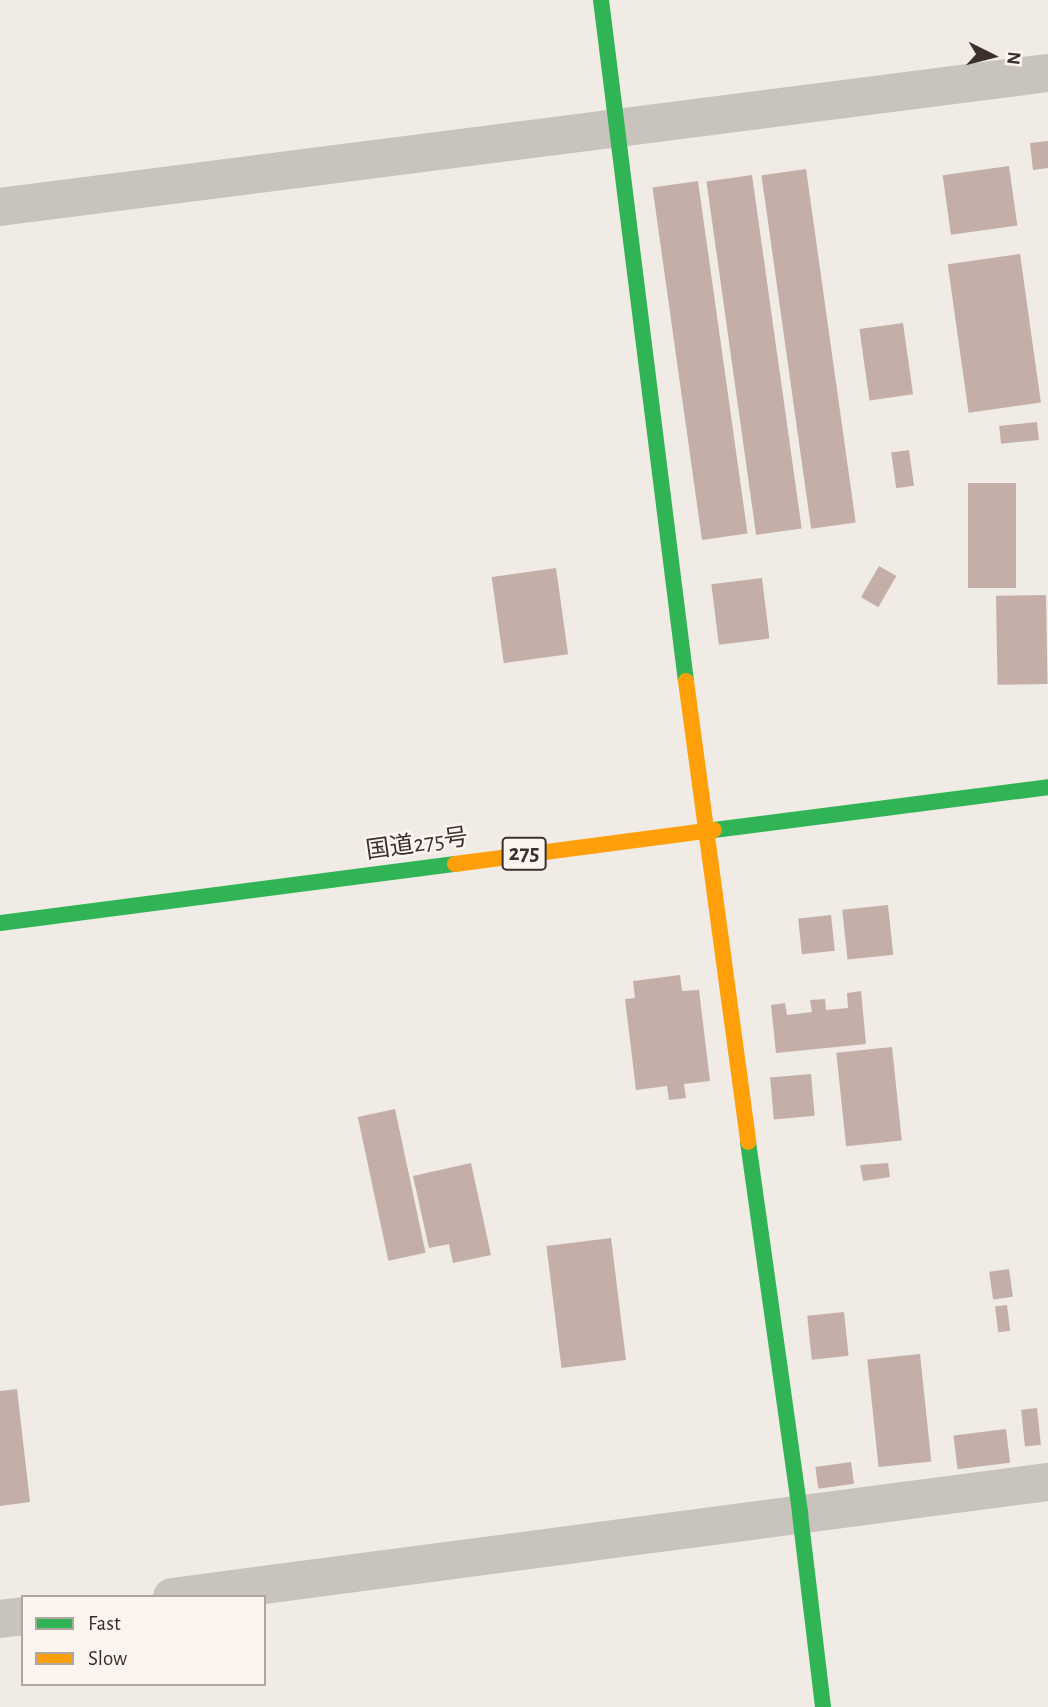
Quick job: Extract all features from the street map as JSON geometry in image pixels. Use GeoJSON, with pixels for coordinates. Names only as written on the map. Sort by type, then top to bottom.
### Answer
{"type":"FeatureCollection","features":[{"type":"Feature","properties":{"kind":"main road"},"geometry":{"type":"LineString","coordinates":[[601,0],[615,129],[705,830],[800,1514],[823,1707]]}},
{"type":"Feature","properties":{"kind":"main road","name":"国道275号"},"geometry":{"type":"LineString","coordinates":[[0,923],[1048,787]]}},
{"type":"Feature","properties":{"kind":"street"},"geometry":{"type":"LineString","coordinates":[[0,207],[1048,73]]}},
{"type":"Feature","properties":{"kind":"street"},"geometry":{"type":"LineString","coordinates":[[187,1595],[1048,1482]]}},
{"type":"Feature","properties":{"kind":"street"},"geometry":{"type":"LineString","coordinates":[[0,1619],[21,1616]]}},
{"type":"Feature","properties":{"kind":"building"},"geometry":{"type":"Polygon","coordinates":[[[1048,141],[1048,168],[1033,170],[1030,143],[1048,141]]]}},
{"type":"Feature","properties":{"kind":"building"},"geometry":{"type":"Polygon","coordinates":[[[1009,166],[1017,225],[951,235],[943,175],[1009,166]]]}},
{"type":"Feature","properties":{"kind":"building"},"geometry":{"type":"Polygon","coordinates":[[[806,169],[856,523],[811,529],[761,175],[806,169]]]}},
{"type":"Feature","properties":{"kind":"building"},"geometry":{"type":"Polygon","coordinates":[[[752,175],[802,529],[756,535],[706,181],[752,175]]]}},
{"type":"Feature","properties":{"kind":"building"},"geometry":{"type":"Polygon","coordinates":[[[698,181],[748,534],[702,540],[652,187],[698,181]]]}},
{"type":"Feature","properties":{"kind":"building"},"geometry":{"type":"Polygon","coordinates":[[[1020,254],[1041,403],[969,413],[948,264],[1020,254]]]}},
{"type":"Feature","properties":{"kind":"building"},"geometry":{"type":"Polygon","coordinates":[[[903,323],[913,394],[869,400],[859,329],[903,323]]]}},
{"type":"Feature","properties":{"kind":"building"},"geometry":{"type":"Polygon","coordinates":[[[1037,422],[1039,440],[1001,444],[999,426],[1037,422]]]}},
{"type":"Feature","properties":{"kind":"building"},"geometry":{"type":"Polygon","coordinates":[[[909,450],[914,486],[896,488],[891,453],[909,450]]]}},
{"type":"Feature","properties":{"kind":"building"},"geometry":{"type":"Polygon","coordinates":[[[968,483],[1016,483],[1016,588],[968,588],[968,483]]]}},
{"type":"Feature","properties":{"kind":"building"},"geometry":{"type":"Polygon","coordinates":[[[879,566],[896,576],[878,607],[861,597],[879,566]]]}},
{"type":"Feature","properties":{"kind":"building"},"geometry":{"type":"Polygon","coordinates":[[[556,568],[568,654],[504,663],[492,577],[556,568]]]}},
{"type":"Feature","properties":{"kind":"building"},"geometry":{"type":"Polygon","coordinates":[[[762,578],[769,639],[719,645],[711,584],[762,578]]]}},
{"type":"Feature","properties":{"kind":"building"},"geometry":{"type":"Polygon","coordinates":[[[1046,595],[1048,684],[998,685],[996,596],[1046,595]]]}},
{"type":"Feature","properties":{"kind":"building"},"geometry":{"type":"Polygon","coordinates":[[[888,905],[893,955],[847,960],[842,910],[888,905]]]}},
{"type":"Feature","properties":{"kind":"building"},"geometry":{"type":"Polygon","coordinates":[[[831,915],[835,951],[802,954],[798,918],[831,915]]]}},
{"type":"Feature","properties":{"kind":"building"},"geometry":{"type":"Polygon","coordinates":[[[680,975],[682,991],[699,990],[710,1081],[684,1084],[686,1098],[669,1100],[667,1086],[636,1090],[625,999],[635,998],[633,981],[680,975]]]}},
{"type":"Feature","properties":{"kind":"building"},"geometry":{"type":"Polygon","coordinates":[[[861,991],[866,1044],[776,1053],[771,1005],[785,1003],[787,1015],[812,1012],[810,1000],[825,999],[826,1010],[848,1008],[847,993],[861,991]]]}},
{"type":"Feature","properties":{"kind":"building"},"geometry":{"type":"Polygon","coordinates":[[[892,1047],[902,1140],[846,1146],[836,1053],[892,1047]]]}},
{"type":"Feature","properties":{"kind":"building"},"geometry":{"type":"Polygon","coordinates":[[[811,1074],[815,1116],[774,1119],[770,1078],[811,1074]]]}},
{"type":"Feature","properties":{"kind":"building"},"geometry":{"type":"Polygon","coordinates":[[[395,1109],[426,1253],[388,1261],[358,1117],[395,1109]]]}},
{"type":"Feature","properties":{"kind":"building"},"geometry":{"type":"Polygon","coordinates":[[[471,1163],[491,1255],[453,1263],[449,1244],[429,1248],[413,1176],[471,1163]]]}},
{"type":"Feature","properties":{"kind":"building"},"geometry":{"type":"Polygon","coordinates":[[[888,1163],[890,1177],[863,1181],[860,1165],[888,1163]]]}},
{"type":"Feature","properties":{"kind":"building"},"geometry":{"type":"Polygon","coordinates":[[[611,1238],[626,1360],[561,1368],[546,1246],[611,1238]]]}},
{"type":"Feature","properties":{"kind":"building"},"geometry":{"type":"Polygon","coordinates":[[[1009,1269],[1013,1297],[993,1300],[989,1272],[1009,1269]]]}},
{"type":"Feature","properties":{"kind":"building"},"geometry":{"type":"Polygon","coordinates":[[[1007,1305],[1010,1331],[998,1332],[995,1306],[1007,1305]]]}},
{"type":"Feature","properties":{"kind":"building"},"geometry":{"type":"Polygon","coordinates":[[[844,1312],[849,1356],[812,1360],[807,1316],[844,1312]]]}},
{"type":"Feature","properties":{"kind":"building"},"geometry":{"type":"Polygon","coordinates":[[[920,1354],[931,1461],[879,1467],[867,1360],[920,1354]]]}},
{"type":"Feature","properties":{"kind":"building"},"geometry":{"type":"Polygon","coordinates":[[[17,1389],[30,1502],[0,1506],[0,1391],[17,1389]]]}},
{"type":"Feature","properties":{"kind":"building"},"geometry":{"type":"Polygon","coordinates":[[[1037,1408],[1041,1445],[1025,1446],[1021,1410],[1037,1408]]]}},
{"type":"Feature","properties":{"kind":"building"},"geometry":{"type":"Polygon","coordinates":[[[1006,1429],[1010,1463],[958,1469],[953,1435],[1006,1429]]]}},
{"type":"Feature","properties":{"kind":"building"},"geometry":{"type":"Polygon","coordinates":[[[851,1462],[854,1484],[818,1489],[815,1467],[851,1462]]]}},
{"type":"Feature","properties":{"kind":"traffic: fast"},"geometry":{"type":"LineString","coordinates":[[601,0],[686,681]]}},
{"type":"Feature","properties":{"kind":"traffic: fast"},"geometry":{"type":"LineString","coordinates":[[714,830],[1048,787]]}},
{"type":"Feature","properties":{"kind":"traffic: fast"},"geometry":{"type":"LineString","coordinates":[[0,923],[455,864]]}},
{"type":"Feature","properties":{"kind":"traffic: fast"},"geometry":{"type":"LineString","coordinates":[[748,1142],[800,1514],[823,1707]]}},
{"type":"Feature","properties":{"kind":"traffic: slow"},"geometry":{"type":"LineString","coordinates":[[686,681],[748,1142]]}},
{"type":"Feature","properties":{"kind":"traffic: slow"},"geometry":{"type":"LineString","coordinates":[[455,864],[714,830]]}}]}
